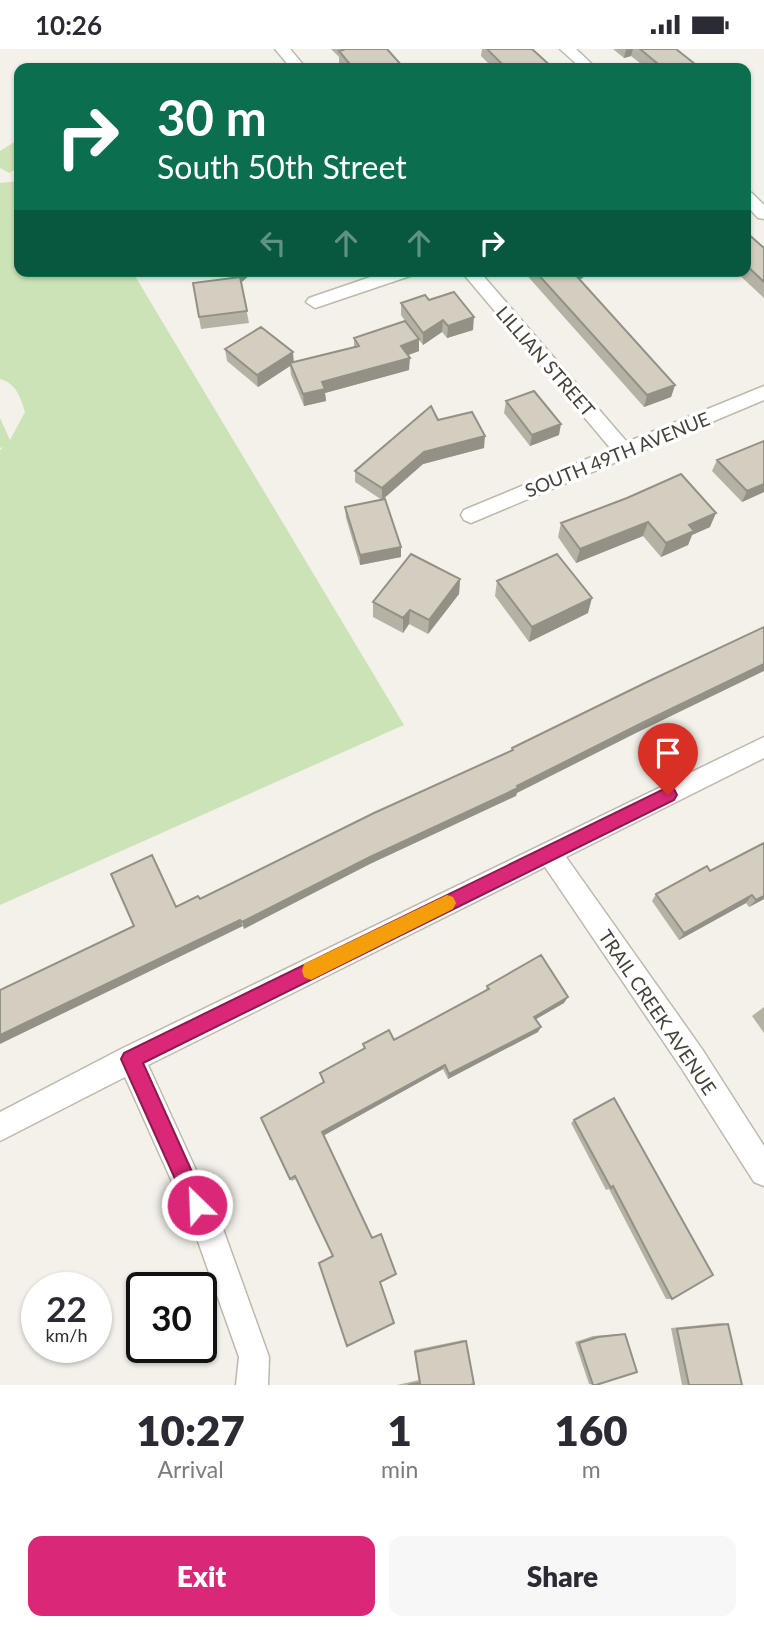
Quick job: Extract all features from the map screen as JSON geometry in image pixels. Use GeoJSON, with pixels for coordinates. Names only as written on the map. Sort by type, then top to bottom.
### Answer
{"type":"FeatureCollection","features":[{"type":"Feature","properties":{"kind":"street"},"geometry":{"type":"LineString","coordinates":[[282,49],[295,63]]}},
{"type":"Feature","properties":{"kind":"street"},"geometry":{"type":"LineString","coordinates":[[567,49],[584,63]]}},
{"type":"Feature","properties":{"kind":"street"},"geometry":{"type":"LineString","coordinates":[[315,302],[389,277]]}},
{"type":"Feature","properties":{"kind":"street","name":"LILLIAN STREET"},"geometry":{"type":"LineString","coordinates":[[474,277],[623,450]]}},
{"type":"Feature","properties":{"kind":"street","name":"SOUTH 49TH AVENUE"},"geometry":{"type":"LineString","coordinates":[[471,515],[764,394]]}},
{"type":"Feature","properties":{"kind":"street"},"geometry":{"type":"LineString","coordinates":[[0,1127],[131,1059],[764,747]]}},
{"type":"Feature","properties":{"kind":"street","name":"TRAIL CREEK AVENUE"},"geometry":{"type":"LineString","coordinates":[[549,853],[692,1059],[764,1172]]}},
{"type":"Feature","properties":{"kind":"street"},"geometry":{"type":"LineString","coordinates":[[131,1059],[208,1229],[254,1357],[252,1385]]}},
{"type":"Feature","properties":{"kind":"green space"},"geometry":{"type":"Polygon","coordinates":[[[14,142],[14,170],[9,173],[0,168],[0,151],[14,142]]]}},
{"type":"Feature","properties":{"kind":"green space"},"geometry":{"type":"Polygon","coordinates":[[[14,182],[14,277],[136,277],[404,725],[0,905],[0,450],[3,447],[0,448],[0,418],[10,440],[25,412],[20,396],[14,388],[0,379],[0,183],[14,182]]]}},
{"type":"Feature","properties":{"kind":"building"},"geometry":{"type":"Polygon","coordinates":[[[387,49],[400,63],[349,63],[339,51],[387,49]]]}},
{"type":"Feature","properties":{"kind":"building"},"geometry":{"type":"Polygon","coordinates":[[[487,49],[532,49],[547,63],[501,63],[487,49]]]}},
{"type":"Feature","properties":{"kind":"building"},"geometry":{"type":"Polygon","coordinates":[[[640,49],[676,49],[694,63],[657,63],[640,49]]]}},
{"type":"Feature","properties":{"kind":"building"},"geometry":{"type":"Polygon","coordinates":[[[751,236],[764,248],[764,282],[751,270],[751,236]]]}},
{"type":"Feature","properties":{"kind":"building"},"geometry":{"type":"Polygon","coordinates":[[[240,277],[247,311],[199,317],[193,283],[240,277]]]}},
{"type":"Feature","properties":{"kind":"building"},"geometry":{"type":"Polygon","coordinates":[[[540,277],[577,277],[675,385],[647,395],[540,277]]]}},
{"type":"Feature","properties":{"kind":"building"},"geometry":{"type":"Polygon","coordinates":[[[454,292],[474,317],[448,326],[443,320],[423,333],[401,303],[425,295],[429,300],[454,292]]]}},
{"type":"Feature","properties":{"kind":"building"},"geometry":{"type":"Polygon","coordinates":[[[405,321],[419,339],[401,346],[410,358],[322,382],[325,389],[303,394],[290,363],[359,346],[354,338],[405,321]]]}},
{"type":"Feature","properties":{"kind":"building"},"geometry":{"type":"Polygon","coordinates":[[[261,327],[293,352],[257,375],[225,349],[261,327]]]}},
{"type":"Feature","properties":{"kind":"building"},"geometry":{"type":"Polygon","coordinates":[[[534,391],[561,424],[532,435],[506,401],[534,391]]]}},
{"type":"Feature","properties":{"kind":"building"},"geometry":{"type":"Polygon","coordinates":[[[431,406],[438,420],[472,412],[485,436],[424,452],[382,488],[355,471],[431,406]]]}},
{"type":"Feature","properties":{"kind":"building"},"geometry":{"type":"Polygon","coordinates":[[[764,441],[764,484],[747,491],[717,460],[764,441]]]}},
{"type":"Feature","properties":{"kind":"building"},"geometry":{"type":"Polygon","coordinates":[[[681,474],[716,513],[689,525],[694,531],[666,543],[648,522],[580,549],[561,523],[627,498],[681,474]]]}},
{"type":"Feature","properties":{"kind":"building"},"geometry":{"type":"Polygon","coordinates":[[[385,499],[401,547],[360,555],[345,507],[385,499]]]}},
{"type":"Feature","properties":{"kind":"building"},"geometry":{"type":"Polygon","coordinates":[[[411,554],[460,579],[429,620],[410,610],[403,618],[373,602],[411,554]]]}},
{"type":"Feature","properties":{"kind":"building"},"geometry":{"type":"Polygon","coordinates":[[[557,554],[592,598],[532,627],[497,581],[557,554]]]}},
{"type":"Feature","properties":{"kind":"building"},"geometry":{"type":"Polygon","coordinates":[[[764,627],[764,664],[517,786],[518,788],[370,857],[242,922],[240,920],[0,1035],[0,990],[134,926],[111,874],[152,855],[176,907],[198,896],[200,899],[764,627]]]}},
{"type":"Feature","properties":{"kind":"building"},"geometry":{"type":"Polygon","coordinates":[[[764,843],[764,896],[756,900],[752,895],[684,933],[656,894],[707,866],[710,871],[764,843]]]}},
{"type":"Feature","properties":{"kind":"building"},"geometry":{"type":"Polygon","coordinates":[[[541,955],[568,997],[534,1017],[541,1027],[449,1074],[445,1065],[322,1132],[372,1238],[381,1234],[396,1274],[380,1282],[394,1323],[347,1346],[319,1263],[333,1256],[295,1176],[290,1179],[261,1118],[324,1082],[320,1073],[365,1048],[363,1044],[389,1030],[394,1040],[489,989],[487,986],[541,955]]]}},
{"type":"Feature","properties":{"kind":"building"},"geometry":{"type":"Polygon","coordinates":[[[614,1098],[713,1275],[672,1299],[613,1186],[611,1188],[574,1120],[614,1098]]]}},
{"type":"Feature","properties":{"kind":"building"},"geometry":{"type":"Polygon","coordinates":[[[728,1324],[742,1385],[689,1385],[677,1329],[728,1324]]]}},
{"type":"Feature","properties":{"kind":"building"},"geometry":{"type":"Polygon","coordinates":[[[625,1334],[637,1372],[593,1385],[579,1343],[598,1337],[625,1334]]]}},
{"type":"Feature","properties":{"kind":"building"},"geometry":{"type":"Polygon","coordinates":[[[466,1341],[474,1384],[408,1385],[420,1383],[415,1352],[466,1341]]]}},
{"type":"Feature","properties":{"kind":"slow traffic"},"geometry":{"type":"LineString","coordinates":[[311,971],[447,903]]}},
{"type":"Feature","properties":{"kind":"route"},"geometry":{"type":"LineString","coordinates":[[197,1205],[131,1059],[668,795]]}}]}
